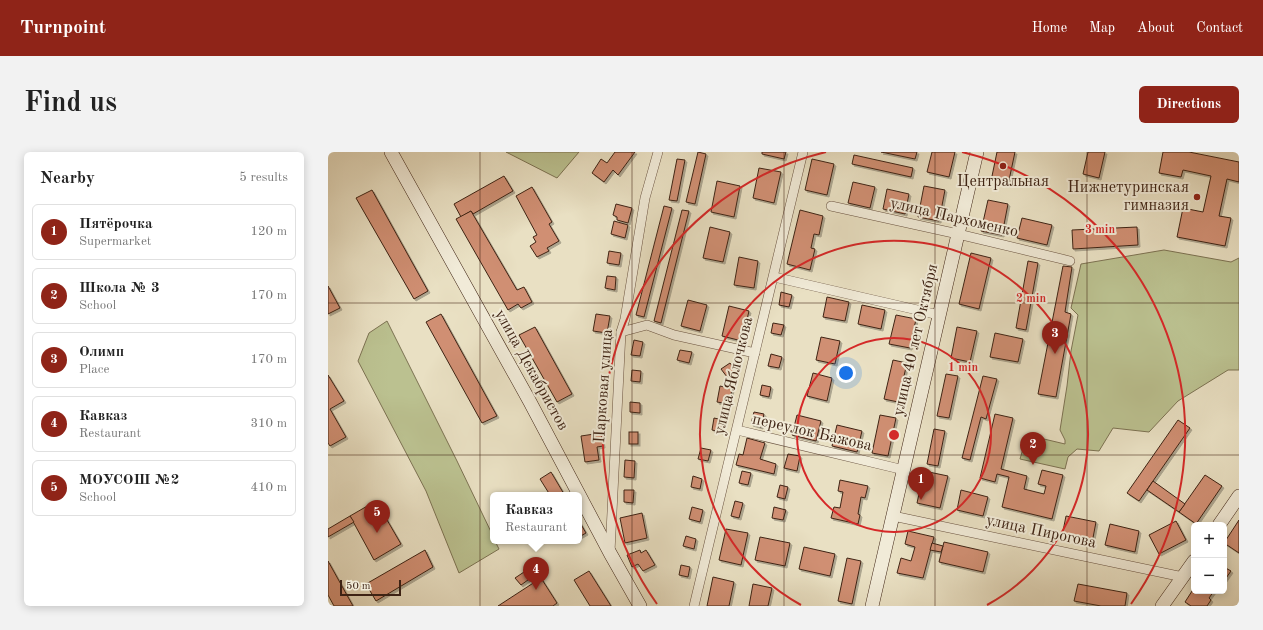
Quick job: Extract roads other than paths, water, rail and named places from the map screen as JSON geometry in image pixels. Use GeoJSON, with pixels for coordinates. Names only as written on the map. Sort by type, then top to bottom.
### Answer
{"type":"FeatureCollection","features":[{"type":"Feature","properties":{"kind":"street","name":"улица Декабристов"},"geometry":{"type":"LineString","coordinates":[[391,152],[530,402],[578,492]]}},
{"type":"Feature","properties":{"kind":"street","name":"Парковая улица"},"geometry":{"type":"LineString","coordinates":[[610,553],[621,332],[625,319],[645,198],[658,152]]}},
{"type":"Feature","properties":{"kind":"street","name":"улица Яблочкова"},"geometry":{"type":"LineString","coordinates":[[694,606],[804,152]]}},
{"type":"Feature","properties":{"kind":"street","name":"улица 40 лет Октября"},"geometry":{"type":"LineString","coordinates":[[872,606],[977,152]]}},
{"type":"Feature","properties":{"kind":"street","name":"улица Пархоменко"},"geometry":{"type":"LineString","coordinates":[[831,206],[1070,260]]}},
{"type":"Feature","properties":{"kind":"street"},"geometry":{"type":"LineString","coordinates":[[774,277],[939,315]]}},
{"type":"Feature","properties":{"kind":"street"},"geometry":{"type":"LineString","coordinates":[[621,332],[647,325],[674,335],[755,353]]}},
{"type":"Feature","properties":{"kind":"street","name":"переулок Бажова"},"geometry":{"type":"LineString","coordinates":[[737,430],[904,470]]}},
{"type":"Feature","properties":{"kind":"street"},"geometry":{"type":"LineString","coordinates":[[1221,522],[1239,496]]}},
{"type":"Feature","properties":{"kind":"street","name":"улица Декабристов"},"geometry":{"type":"LineString","coordinates":[[582,500],[640,606]]}},
{"type":"Feature","properties":{"kind":"street","name":"улица Пирогова"},"geometry":{"type":"LineString","coordinates":[[893,516],[1183,577]]}},
{"type":"Feature","properties":{"kind":"street"},"geometry":{"type":"LineString","coordinates":[[1162,606],[1191,565]]}},
{"type":"Feature","properties":{"kind":"place","name":"Центральная"},"geometry":{"type":"Point","coordinates":[1003,166]}},
{"type":"Feature","properties":{"kind":"place","name":"Нижнетуринская гимназия"},"geometry":{"type":"Point","coordinates":[1197,197]}},
{"type":"Feature","properties":{"kind":"place","name":"Олимп"},"geometry":{"type":"Point","coordinates":[1055,354]}},
{"type":"Feature","properties":{"kind":"place","name":"Школа № 3"},"geometry":{"type":"Point","coordinates":[1033,465]}},
{"type":"Feature","properties":{"kind":"place","name":"Пятёрочка"},"geometry":{"type":"Point","coordinates":[921,500]}},
{"type":"Feature","properties":{"kind":"place","name":"МОУСОШ №2"},"geometry":{"type":"Point","coordinates":[377,533]}},
{"type":"Feature","properties":{"kind":"place","name":"Кавказ"},"geometry":{"type":"Point","coordinates":[536,590]}}]}
